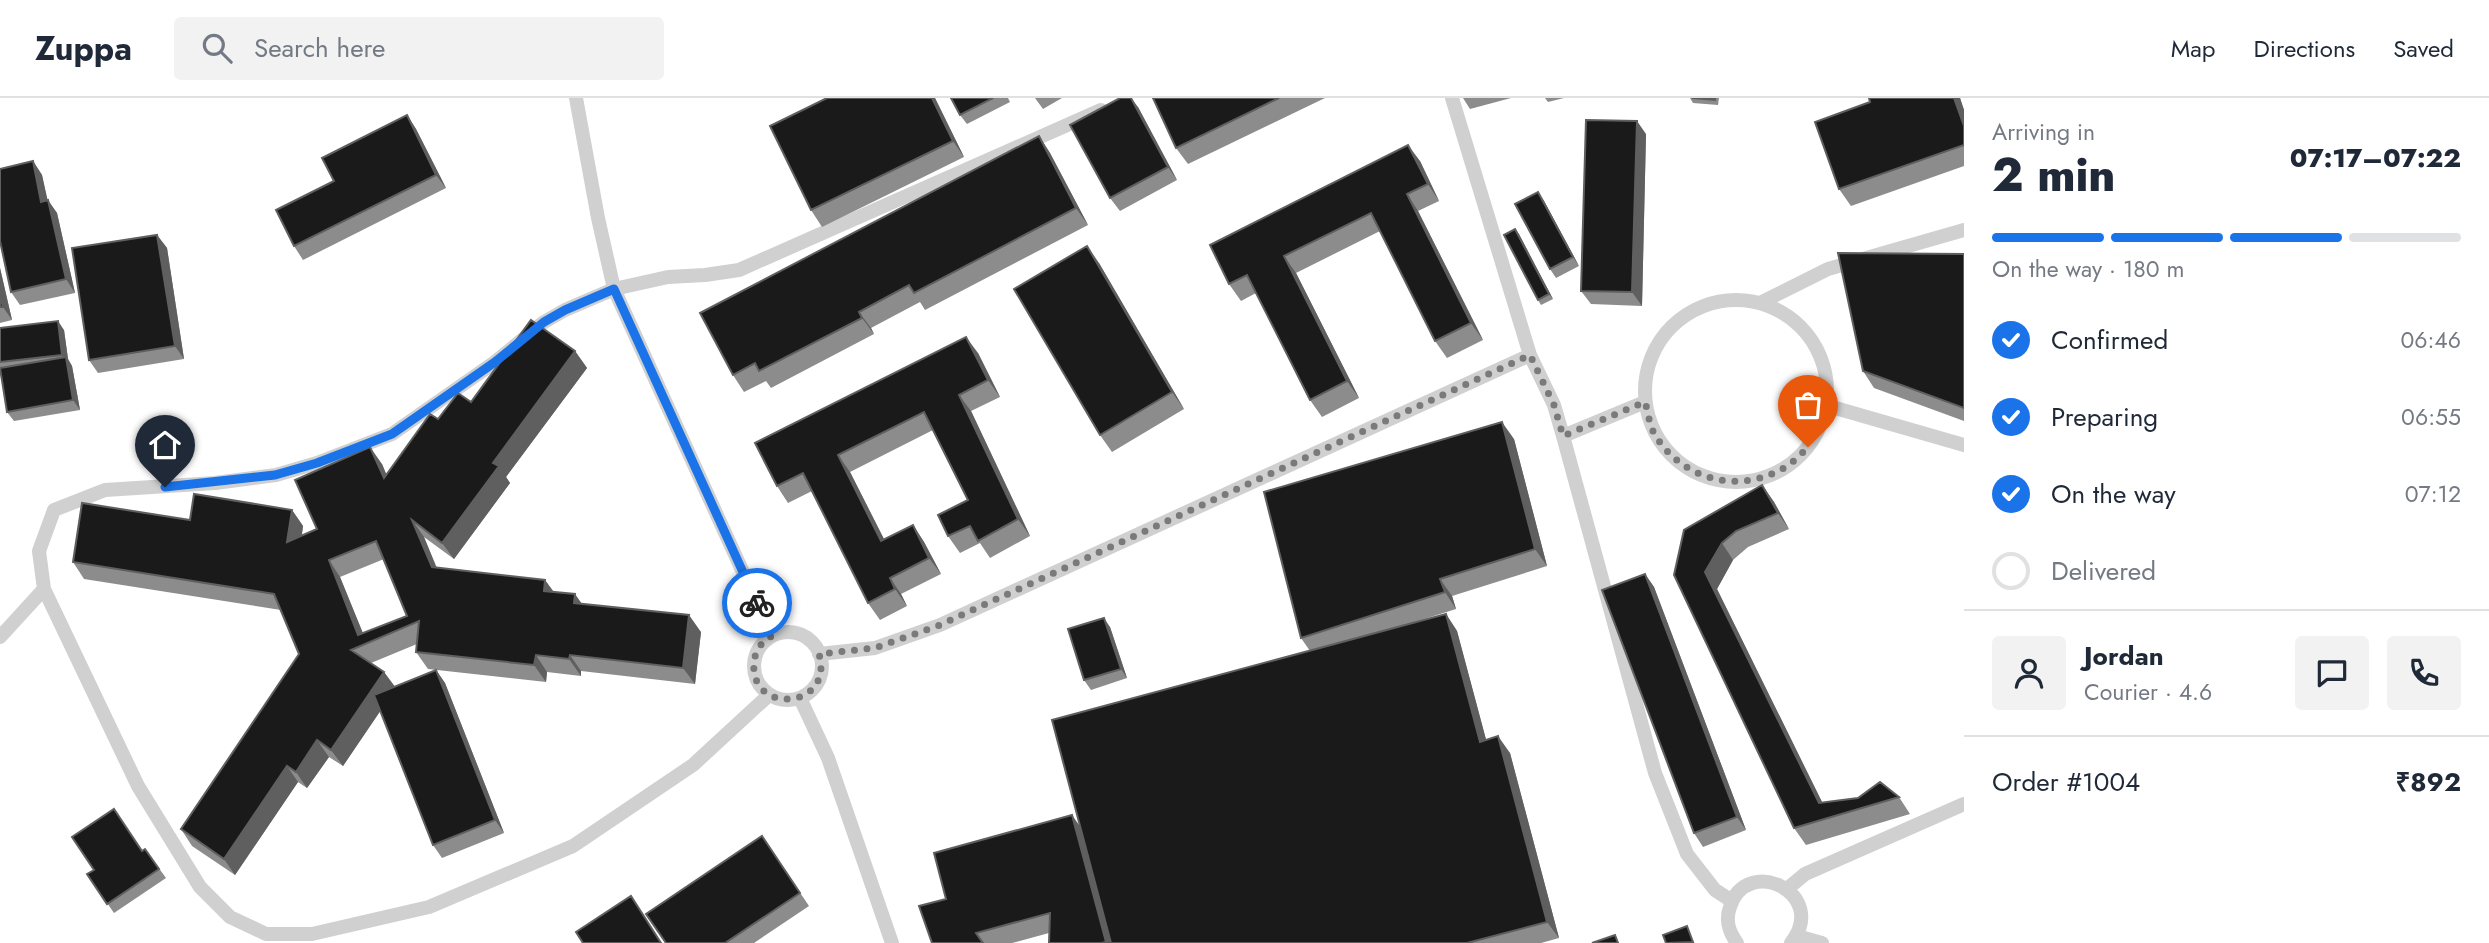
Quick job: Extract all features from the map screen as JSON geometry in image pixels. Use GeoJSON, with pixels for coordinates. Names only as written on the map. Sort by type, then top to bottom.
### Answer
{"type":"FeatureCollection","features":[{"type":"Feature","properties":{"kind":"lane"},"geometry":{"type":"LineString","coordinates":[[576,98],[614,289],[772,636]]}},
{"type":"Feature","properties":{"kind":"lane"},"geometry":{"type":"LineString","coordinates":[[1452,98],[1530,355],[1554,405],[1654,773],[1687,854],[1715,890],[1732,901]]}},
{"type":"Feature","properties":{"kind":"lane"},"geometry":{"type":"LineString","coordinates":[[769,695],[693,765],[573,846],[429,908],[312,934],[266,934],[230,917],[200,887],[138,786],[44,589],[38,551],[54,510],[105,491],[215,483],[275,475],[317,463],[392,434],[495,362],[544,322],[565,310],[614,289],[668,277],[739,270],[1108,106]]}},
{"type":"Feature","properties":{"kind":"lane"},"geometry":{"type":"LineString","coordinates":[[1760,303],[1828,269],[1964,230]]}},
{"type":"Feature","properties":{"kind":"lane"},"geometry":{"type":"LineString","coordinates":[[1730,300],[1760,303],[1787,315],[1808,335],[1822,360],[1828,390],[1823,420],[1808,447],[1785,468],[1757,480],[1726,482],[1696,474],[1671,456],[1653,431],[1645,402],[1646,373],[1657,345],[1676,322],[1701,307],[1730,300]]}},
{"type":"Feature","properties":{"kind":"lane"},"geometry":{"type":"LineString","coordinates":[[819,654],[875,648],[940,625],[1530,355]]}},
{"type":"Feature","properties":{"kind":"lane"},"geometry":{"type":"LineString","coordinates":[[1563,436],[1645,402]]}},
{"type":"Feature","properties":{"kind":"lane"},"geometry":{"type":"LineString","coordinates":[[1825,405],[1964,446]]}},
{"type":"Feature","properties":{"kind":"lane"},"geometry":{"type":"LineString","coordinates":[[0,637],[44,589]]}},
{"type":"Feature","properties":{"kind":"lane"},"geometry":{"type":"LineString","coordinates":[[788,632],[800,634],[809,640],[819,654],[821,672],[817,682],[810,692],[800,698],[790,700],[769,695],[756,679],[754,657],[759,647],[772,636],[788,632]]}},
{"type":"Feature","properties":{"kind":"lane"},"geometry":{"type":"LineString","coordinates":[[800,698],[828,758],[892,943]]}},
{"type":"Feature","properties":{"kind":"lane"},"geometry":{"type":"LineString","coordinates":[[1787,889],[1805,874],[1964,804]]}},
{"type":"Feature","properties":{"kind":"lane"},"geometry":{"type":"LineString","coordinates":[[1737,943],[1728,923],[1732,901],[1740,891],[1763,881],[1776,883],[1787,889],[1796,899],[1801,911],[1801,923],[1794,939],[1822,943]]}},
{"type":"Feature","properties":{"kind":"building"},"geometry":{"type":"Polygon","coordinates":[[[827,98],[932,98],[953,141],[811,210],[770,126],[827,98]]]}},
{"type":"Feature","properties":{"kind":"building"},"geometry":{"type":"Polygon","coordinates":[[[951,98],[993,98],[960,115],[951,98]]]}},
{"type":"Feature","properties":{"kind":"building"},"geometry":{"type":"Polygon","coordinates":[[[1120,98],[1131,98],[1168,167],[1110,198],[1070,125],[1120,98]]]}},
{"type":"Feature","properties":{"kind":"building"},"geometry":{"type":"Polygon","coordinates":[[[1153,98],[1279,98],[1176,148],[1153,98]]]}},
{"type":"Feature","properties":{"kind":"building"},"geometry":{"type":"Polygon","coordinates":[[[1869,98],[1954,98],[1964,126],[1964,145],[1839,189],[1815,122],[1870,102],[1869,98]]]}},
{"type":"Feature","properties":{"kind":"building"},"geometry":{"type":"Polygon","coordinates":[[[407,115],[436,175],[294,246],[276,210],[334,181],[322,158],[407,115]]]}},
{"type":"Feature","properties":{"kind":"building"},"geometry":{"type":"Polygon","coordinates":[[[1586,120],[1637,121],[1632,292],[1581,291],[1586,120]]]}},
{"type":"Feature","properties":{"kind":"building"},"geometry":{"type":"Polygon","coordinates":[[[1039,136],[1076,208],[914,293],[909,285],[859,312],[862,318],[759,371],[755,363],[733,375],[700,313],[1039,136]]]}},
{"type":"Feature","properties":{"kind":"building"},"geometry":{"type":"Polygon","coordinates":[[[1408,145],[1428,184],[1407,194],[1471,323],[1435,341],[1371,213],[1284,256],[1347,381],[1310,400],[1247,275],[1229,284],[1210,245],[1408,145]]]}},
{"type":"Feature","properties":{"kind":"building"},"geometry":{"type":"Polygon","coordinates":[[[33,161],[41,202],[48,200],[66,279],[11,292],[0,241],[0,169],[33,161]]]}},
{"type":"Feature","properties":{"kind":"building"},"geometry":{"type":"Polygon","coordinates":[[[1538,192],[1573,257],[1550,269],[1515,204],[1538,192]]]}},
{"type":"Feature","properties":{"kind":"building"},"geometry":{"type":"Polygon","coordinates":[[[1515,229],[1549,294],[1538,300],[1504,235],[1515,229]]]}},
{"type":"Feature","properties":{"kind":"building"},"geometry":{"type":"Polygon","coordinates":[[[157,235],[175,346],[89,360],[72,248],[157,235]]]}},
{"type":"Feature","properties":{"kind":"building"},"geometry":{"type":"Polygon","coordinates":[[[1087,246],[1172,392],[1100,435],[1014,289],[1087,246]]]}},
{"type":"Feature","properties":{"kind":"building"},"geometry":{"type":"Polygon","coordinates":[[[1838,253],[1964,254],[1964,408],[1863,371],[1838,253]]]}},
{"type":"Feature","properties":{"kind":"building"},"geometry":{"type":"Polygon","coordinates":[[[531,320],[575,351],[493,463],[499,466],[442,543],[412,520],[432,567],[545,580],[544,591],[575,594],[574,603],[689,615],[683,668],[570,655],[569,659],[536,655],[534,665],[416,652],[419,621],[351,650],[384,672],[331,750],[317,740],[296,772],[287,766],[224,859],[181,829],[299,654],[274,594],[73,562],[82,503],[190,520],[194,494],[292,510],[287,542],[317,529],[295,480],[370,447],[384,478],[430,414],[438,419],[458,393],[471,402],[531,320]],[[376,541],[329,560],[358,635],[407,616],[376,541]]]}},
{"type":"Feature","properties":{"kind":"building"},"geometry":{"type":"Polygon","coordinates":[[[58,321],[62,355],[0,362],[0,328],[58,321]]]}},
{"type":"Feature","properties":{"kind":"building"},"geometry":{"type":"Polygon","coordinates":[[[966,337],[988,380],[959,395],[1018,519],[978,541],[970,526],[948,536],[938,515],[968,500],[924,412],[838,455],[881,541],[913,525],[929,558],[890,578],[895,589],[868,603],[803,473],[777,486],[755,443],[966,337]]]}},
{"type":"Feature","properties":{"kind":"building"},"geometry":{"type":"Polygon","coordinates":[[[66,357],[73,400],[7,412],[0,368],[66,357]]]}},
{"type":"Feature","properties":{"kind":"building"},"geometry":{"type":"Polygon","coordinates":[[[1502,422],[1535,549],[1440,579],[1445,592],[1301,638],[1264,492],[1502,422]]]}},
{"type":"Feature","properties":{"kind":"building"},"geometry":{"type":"Polygon","coordinates":[[[1762,485],[1778,513],[1736,531],[1722,543],[1705,572],[1819,803],[1858,798],[1880,782],[1899,797],[1794,828],[1674,575],[1684,530],[1762,485]]]}},
{"type":"Feature","properties":{"kind":"building"},"geometry":{"type":"Polygon","coordinates":[[[1645,574],[1737,817],[1694,833],[1602,590],[1645,574]]]}},
{"type":"Feature","properties":{"kind":"building"},"geometry":{"type":"Polygon","coordinates":[[[1446,614],[1480,742],[1498,736],[1547,922],[1467,943],[1111,943],[1052,720],[1446,614]]]}},
{"type":"Feature","properties":{"kind":"building"},"geometry":{"type":"Polygon","coordinates":[[[1104,618],[1121,669],[1084,680],[1068,629],[1104,618]]]}},
{"type":"Feature","properties":{"kind":"building"},"geometry":{"type":"Polygon","coordinates":[[[436,670],[495,820],[433,845],[374,695],[436,670]]]}},
{"type":"Feature","properties":{"kind":"building"},"geometry":{"type":"Polygon","coordinates":[[[114,809],[142,851],[145,849],[159,869],[107,904],[87,874],[94,870],[72,837],[114,809]]]}},
{"type":"Feature","properties":{"kind":"building"},"geometry":{"type":"Polygon","coordinates":[[[1072,815],[1106,942],[1049,943],[1050,913],[976,933],[983,943],[932,943],[919,906],[946,899],[934,853],[1072,815]]]}},
{"type":"Feature","properties":{"kind":"building"},"geometry":{"type":"Polygon","coordinates":[[[762,836],[800,893],[725,943],[666,943],[646,914],[762,836]]]}},
{"type":"Feature","properties":{"kind":"building"},"geometry":{"type":"Polygon","coordinates":[[[631,896],[661,943],[583,943],[576,932],[631,896]]]}},
{"type":"Feature","properties":{"kind":"building"},"geometry":{"type":"Polygon","coordinates":[[[1687,926],[1693,942],[1666,943],[1663,935],[1687,926]]]}},
{"type":"Feature","properties":{"kind":"building"},"geometry":{"type":"Polygon","coordinates":[[[1615,935],[1618,943],[1592,943],[1615,935]]]}},
{"type":"Feature","properties":{"kind":"way so far"},"geometry":{"type":"LineString","coordinates":[[757,603],[772,636],[759,647],[754,657],[756,679],[769,695],[779,699],[800,698],[810,692],[817,682],[821,672],[819,654],[875,648],[940,625],[1530,355],[1554,405],[1563,436],[1645,402],[1653,431],[1671,456],[1696,474],[1726,482],[1757,480],[1785,468],[1808,447]]}},
{"type":"Feature","properties":{"kind":"route"},"geometry":{"type":"LineString","coordinates":[[165,487],[275,475],[317,463],[392,434],[495,362],[544,322],[614,289],[757,603]]}}]}
